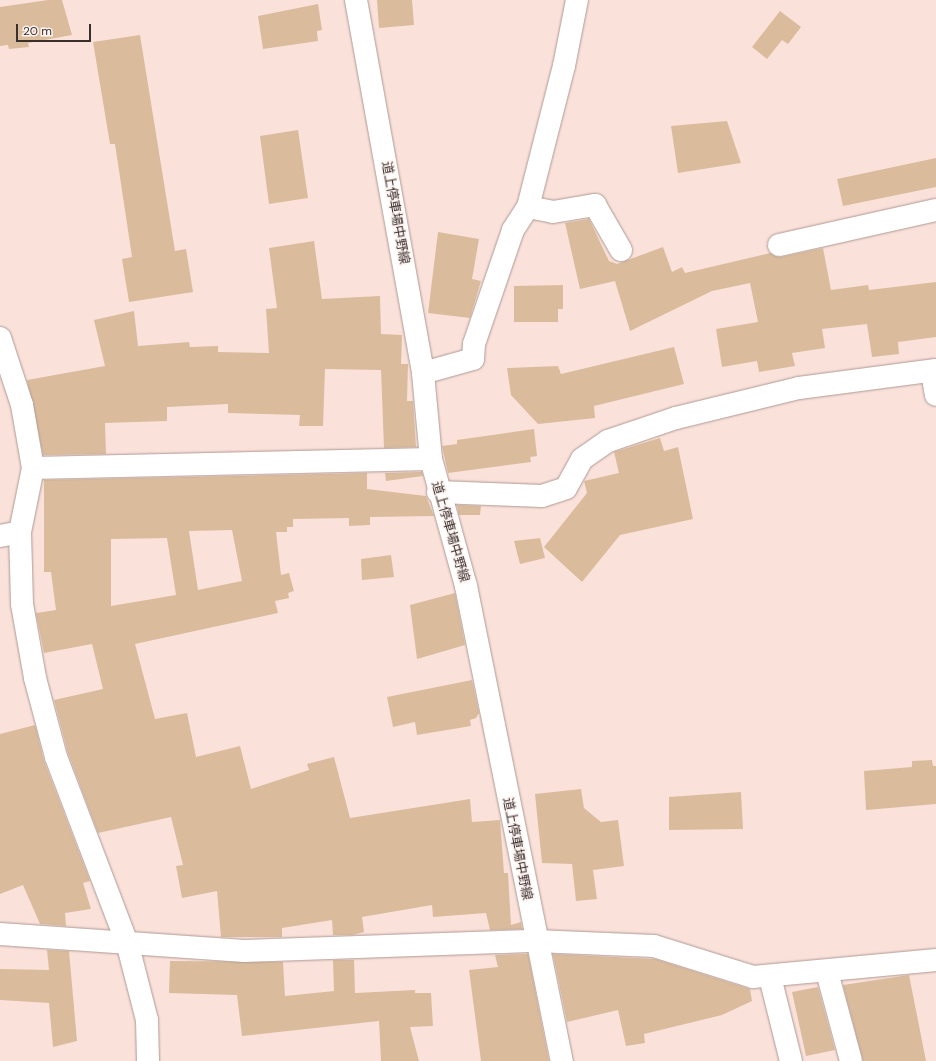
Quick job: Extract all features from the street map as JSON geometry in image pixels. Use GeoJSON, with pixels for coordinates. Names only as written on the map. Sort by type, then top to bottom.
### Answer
{"type":"FeatureCollection","features":[{"type":"Feature","properties":{"kind":"street","name":"道上停車場中野線"},"geometry":{"type":"LineString","coordinates":[[356,0],[422,373],[431,459],[438,492],[466,586],[536,941],[562,1061]]}},
{"type":"Feature","properties":{"kind":"street"},"geometry":{"type":"LineString","coordinates":[[422,373],[473,359],[474,344],[513,230],[528,207],[564,66],[577,0]]}},
{"type":"Feature","properties":{"kind":"street"},"geometry":{"type":"LineString","coordinates":[[528,207],[553,212],[595,205],[621,250]]}},
{"type":"Feature","properties":{"kind":"street"},"geometry":{"type":"LineString","coordinates":[[779,245],[936,210]]}},
{"type":"Feature","properties":{"kind":"street"},"geometry":{"type":"LineString","coordinates":[[0,338],[22,405],[33,468],[10,534],[35,678],[56,757],[128,946],[147,1020],[148,1061]]}},
{"type":"Feature","properties":{"kind":"street"},"geometry":{"type":"LineString","coordinates":[[438,492],[542,496],[566,488],[582,458],[608,441],[676,418],[799,388],[934,370],[936,395]]}},
{"type":"Feature","properties":{"kind":"street"},"geometry":{"type":"LineString","coordinates":[[33,468],[431,459]]}},
{"type":"Feature","properties":{"kind":"street"},"geometry":{"type":"LineString","coordinates":[[0,934],[128,946],[244,951],[536,941],[654,946],[753,977],[770,978],[936,960]]}},
{"type":"Feature","properties":{"kind":"street"},"geometry":{"type":"LineString","coordinates":[[827,972],[851,1061]]}},
{"type":"Feature","properties":{"kind":"street"},"geometry":{"type":"LineString","coordinates":[[770,978],[791,1061]]}},
{"type":"Feature","properties":{"kind":"building"},"geometry":{"type":"Polygon","coordinates":[[[48,0],[62,0],[72,35],[28,43],[29,47],[9,49],[8,45],[0,46],[0,7],[48,0]]]}},
{"type":"Feature","properties":{"kind":"building"},"geometry":{"type":"Polygon","coordinates":[[[377,0],[412,0],[414,25],[379,28],[377,0]]]}},
{"type":"Feature","properties":{"kind":"building"},"geometry":{"type":"Polygon","coordinates":[[[318,4],[322,30],[317,31],[318,41],[263,49],[258,16],[318,4]]]}},
{"type":"Feature","properties":{"kind":"building"},"geometry":{"type":"Polygon","coordinates":[[[780,11],[801,27],[788,44],[782,40],[767,59],[752,47],[780,11]]]}},
{"type":"Feature","properties":{"kind":"building"},"geometry":{"type":"Polygon","coordinates":[[[140,35],[175,251],[186,249],[193,292],[129,302],[122,259],[132,257],[115,144],[110,144],[93,42],[140,35]]]}},
{"type":"Feature","properties":{"kind":"building"},"geometry":{"type":"Polygon","coordinates":[[[727,121],[741,163],[678,173],[671,126],[727,121]]]}},
{"type":"Feature","properties":{"kind":"building"},"geometry":{"type":"Polygon","coordinates":[[[298,130],[308,198],[269,204],[260,136],[298,130]]]}},
{"type":"Feature","properties":{"kind":"building"},"geometry":{"type":"Polygon","coordinates":[[[936,158],[936,187],[843,206],[837,179],[936,158]]]}},
{"type":"Feature","properties":{"kind":"building"},"geometry":{"type":"Polygon","coordinates":[[[589,219],[609,261],[617,264],[663,247],[672,272],[682,267],[685,273],[770,253],[781,257],[823,248],[831,290],[868,285],[869,290],[936,282],[936,337],[898,342],[899,354],[872,357],[867,324],[822,329],[825,348],[792,353],[795,366],[759,372],[757,361],[722,367],[716,329],[758,322],[750,283],[712,291],[630,331],[615,281],[580,289],[565,223],[589,219]]]}},
{"type":"Feature","properties":{"kind":"building"},"geometry":{"type":"Polygon","coordinates":[[[438,232],[479,239],[472,279],[481,281],[470,318],[428,313],[438,232]]]}},
{"type":"Feature","properties":{"kind":"building"},"geometry":{"type":"Polygon","coordinates":[[[314,241],[322,299],[380,296],[381,334],[402,335],[401,364],[408,364],[407,401],[413,401],[416,447],[384,448],[381,370],[325,369],[323,426],[299,426],[300,415],[228,413],[228,404],[167,407],[167,421],[105,423],[106,454],[43,455],[27,380],[105,366],[94,320],[134,311],[138,346],[189,342],[190,347],[218,346],[218,352],[269,353],[266,309],[277,308],[269,248],[314,241]]]}},
{"type":"Feature","properties":{"kind":"building"},"geometry":{"type":"Polygon","coordinates":[[[563,285],[563,309],[558,309],[558,322],[514,322],[514,286],[563,285]]]}},
{"type":"Feature","properties":{"kind":"building"},"geometry":{"type":"Polygon","coordinates":[[[674,347],[684,384],[594,406],[595,418],[538,424],[511,395],[507,368],[558,366],[561,374],[674,347]]]}},
{"type":"Feature","properties":{"kind":"building"},"geometry":{"type":"Polygon","coordinates":[[[534,429],[537,456],[530,457],[531,462],[448,473],[442,446],[457,444],[457,440],[534,429]]]}},
{"type":"Feature","properties":{"kind":"building"},"geometry":{"type":"Polygon","coordinates":[[[660,438],[664,451],[678,447],[693,519],[620,535],[582,582],[544,547],[587,493],[584,481],[619,473],[614,452],[660,438]]]}},
{"type":"Feature","properties":{"kind":"building"},"geometry":{"type":"Polygon","coordinates":[[[422,472],[423,476],[386,481],[385,473],[422,472]]]}},
{"type":"Feature","properties":{"kind":"building"},"geometry":{"type":"Polygon","coordinates":[[[367,473],[367,489],[426,496],[434,516],[370,517],[370,525],[349,526],[349,518],[293,519],[293,527],[287,527],[287,532],[276,532],[281,575],[289,573],[294,591],[288,593],[289,598],[275,601],[278,613],[135,644],[155,719],[187,713],[196,757],[240,746],[251,789],[309,770],[307,764],[334,757],[350,818],[470,799],[472,822],[500,820],[504,873],[508,873],[511,925],[521,922],[522,929],[490,930],[486,913],[433,917],[432,905],[362,917],[364,932],[353,935],[333,935],[332,920],[282,928],[282,937],[221,937],[217,891],[182,898],[176,866],[183,865],[171,817],[98,833],[68,753],[54,700],[103,689],[92,644],[44,653],[36,613],[56,610],[51,572],[44,572],[44,480],[367,473]],[[232,530],[189,531],[198,590],[242,581],[232,530]],[[167,538],[111,539],[111,606],[176,595],[167,538]]]}},
{"type":"Feature","properties":{"kind":"building"},"geometry":{"type":"Polygon","coordinates":[[[457,505],[481,506],[480,515],[459,515],[457,505]]]}},
{"type":"Feature","properties":{"kind":"building"},"geometry":{"type":"Polygon","coordinates":[[[540,538],[545,558],[520,564],[514,541],[540,538]]]}},
{"type":"Feature","properties":{"kind":"building"},"geometry":{"type":"Polygon","coordinates":[[[391,555],[394,577],[362,580],[361,559],[391,555]]]}},
{"type":"Feature","properties":{"kind":"building"},"geometry":{"type":"Polygon","coordinates":[[[455,593],[465,645],[417,659],[410,605],[455,593]]]}},
{"type":"Feature","properties":{"kind":"building"},"geometry":{"type":"Polygon","coordinates":[[[472,680],[479,713],[476,718],[470,720],[471,726],[417,735],[415,722],[393,727],[387,697],[472,680]]]}},
{"type":"Feature","properties":{"kind":"building"},"geometry":{"type":"Polygon","coordinates":[[[35,725],[44,761],[90,881],[83,883],[91,909],[65,913],[66,926],[40,924],[23,885],[0,894],[0,734],[35,725]]]}},
{"type":"Feature","properties":{"kind":"building"},"geometry":{"type":"Polygon","coordinates":[[[932,760],[933,766],[936,766],[936,804],[866,810],[864,771],[912,767],[912,761],[932,760]]]}},
{"type":"Feature","properties":{"kind":"building"},"geometry":{"type":"Polygon","coordinates":[[[581,789],[584,808],[601,822],[618,820],[624,866],[593,870],[597,899],[576,901],[572,864],[542,863],[535,794],[581,789]]]}},
{"type":"Feature","properties":{"kind":"building"},"geometry":{"type":"Polygon","coordinates":[[[741,792],[743,829],[669,830],[669,797],[741,792]]]}},
{"type":"Feature","properties":{"kind":"building"},"geometry":{"type":"Polygon","coordinates":[[[47,950],[69,951],[77,1041],[53,1047],[49,1003],[0,1000],[0,969],[49,970],[47,950]]]}},
{"type":"Feature","properties":{"kind":"building"},"geometry":{"type":"Polygon","coordinates":[[[528,954],[549,1061],[481,1061],[469,970],[498,967],[495,955],[528,954]]]}},
{"type":"Feature","properties":{"kind":"building"},"geometry":{"type":"Polygon","coordinates":[[[553,954],[655,959],[750,989],[752,1001],[722,1015],[644,1034],[645,1043],[626,1046],[618,1010],[567,1022],[553,954]]]}},
{"type":"Feature","properties":{"kind":"building"},"geometry":{"type":"Polygon","coordinates":[[[333,960],[354,960],[355,993],[415,990],[415,993],[431,993],[433,1026],[410,1027],[419,1061],[381,1061],[379,1021],[242,1036],[237,995],[169,993],[170,961],[283,962],[285,996],[334,991],[333,960]]]}},
{"type":"Feature","properties":{"kind":"building"},"geometry":{"type":"Polygon","coordinates":[[[909,975],[926,1061],[863,1061],[843,985],[909,975]]]}},
{"type":"Feature","properties":{"kind":"building"},"geometry":{"type":"Polygon","coordinates":[[[818,987],[835,1050],[806,1056],[792,992],[818,987]]]}}]}
